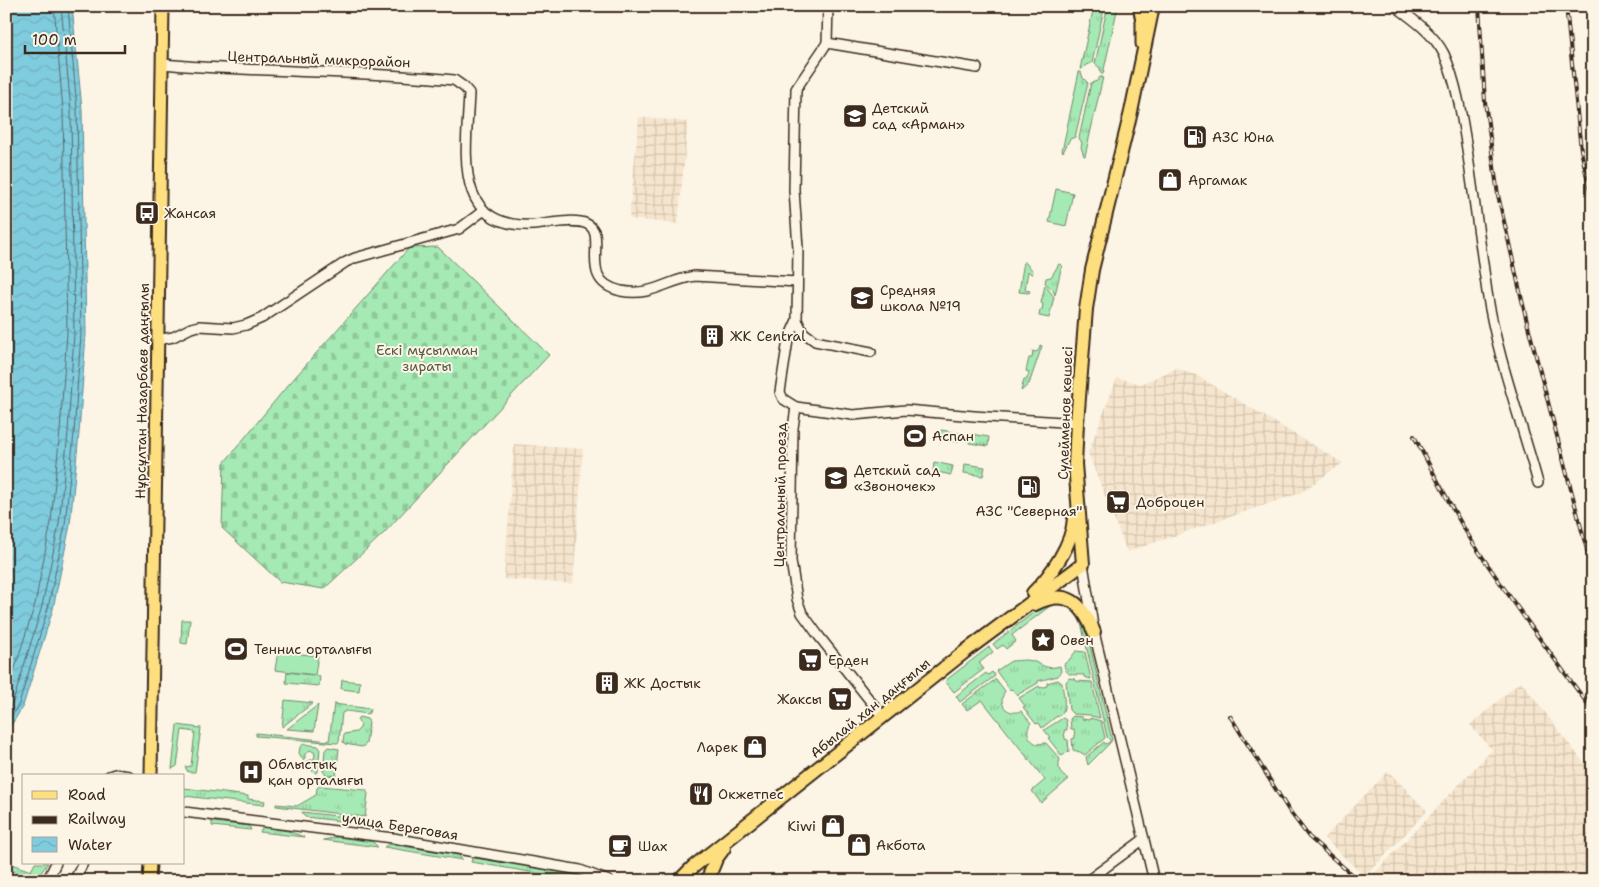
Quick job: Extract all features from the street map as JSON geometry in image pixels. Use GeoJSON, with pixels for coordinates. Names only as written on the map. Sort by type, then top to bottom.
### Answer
{"type":"FeatureCollection","features":[{"type":"Feature","properties":{"kind":"highway","name":"Сүлейменов көшесі"},"geometry":{"type":"LineString","coordinates":[[1083,564],[1075,464],[1086,309],[1092,270],[1131,112],[1153,6]]}},
{"type":"Feature","properties":{"kind":"highway"},"geometry":{"type":"LineString","coordinates":[[1008,618],[1045,579],[1061,556],[1069,540],[1074,523],[1076,479]]}},
{"type":"Feature","properties":{"kind":"highway","name":"Абылай хан даңғылы"},"geometry":{"type":"LineString","coordinates":[[679,881],[1008,618],[1083,564]]}},
{"type":"Feature","properties":{"kind":"highway"},"geometry":{"type":"LineString","coordinates":[[1008,618],[1042,601],[1064,598],[1081,608],[1094,632]]}},
{"type":"Feature","properties":{"kind":"highway"},"geometry":{"type":"LineString","coordinates":[[707,881],[716,859],[738,832]]}},
{"type":"Feature","properties":{"kind":"main road","name":"Нұрсұлтан Назарбаев даңғылы"},"geometry":{"type":"LineString","coordinates":[[151,774],[163,6]]}},
{"type":"Feature","properties":{"kind":"main road"},"geometry":{"type":"LineString","coordinates":[[1139,6],[1142,21],[1142,61]]}},
{"type":"Feature","properties":{"kind":"main road"},"geometry":{"type":"LineString","coordinates":[[149,881],[150,864]]}},
{"type":"Feature","properties":{"kind":"street"},"geometry":{"type":"LineString","coordinates":[[796,407],[783,399],[780,392],[788,340],[797,320],[798,248],[794,190],[796,89],[827,43],[828,6]]}},
{"type":"Feature","properties":{"kind":"street"},"geometry":{"type":"LineString","coordinates":[[1395,6],[1423,28],[1436,42],[1443,53],[1450,71],[1464,132],[1487,294],[1503,361],[1538,483]]}},
{"type":"Feature","properties":{"kind":"street"},"geometry":{"type":"LineString","coordinates":[[827,43],[977,68]]}},
{"type":"Feature","properties":{"kind":"street","name":"Центральный микрорайон"},"geometry":{"type":"LineString","coordinates":[[162,64],[454,80],[469,93],[466,167],[474,196],[483,211]]}},
{"type":"Feature","properties":{"kind":"street"},"geometry":{"type":"LineString","coordinates":[[157,340],[173,338],[190,328],[199,326],[233,328],[246,325],[262,318],[346,262],[459,229],[483,211],[502,221],[514,224],[534,225],[578,222],[586,224],[593,228],[596,236],[595,266],[598,274],[608,286],[624,291],[650,292],[679,280],[695,276],[797,282]]}},
{"type":"Feature","properties":{"kind":"street"},"geometry":{"type":"LineString","coordinates":[[797,320],[803,332],[815,341],[871,352]]}},
{"type":"Feature","properties":{"kind":"street","name":"Центральный проезд"},"geometry":{"type":"LineString","coordinates":[[883,717],[802,613],[797,599],[790,561],[793,428],[796,407],[853,416],[906,410],[1077,423]]}},
{"type":"Feature","properties":{"kind":"street","name":"Сүлейменов көшесі"},"geometry":{"type":"LineString","coordinates":[[1083,564],[1094,632],[1154,881]]}},
{"type":"Feature","properties":{"kind":"street","name":"улица Береговая"},"geometry":{"type":"LineString","coordinates":[[185,812],[393,838],[580,870],[609,881]]}},
{"type":"Feature","properties":{"kind":"street"},"geometry":{"type":"LineString","coordinates":[[1087,881],[1144,839]]}},
{"type":"Feature","properties":{"kind":"street"},"geometry":{"type":"LineString","coordinates":[[47,881],[56,864]]}},
{"type":"Feature","properties":{"kind":"street"},"geometry":{"type":"LineString","coordinates":[[74,881],[82,864]]}},
{"type":"Feature","properties":{"kind":"shaded area"},"geometry":{"type":"Polygon","coordinates":[[[639,117],[688,122],[678,224],[629,219],[639,117]]]}},
{"type":"Feature","properties":{"kind":"shaded area"},"geometry":{"type":"Polygon","coordinates":[[[1177,368],[1196,375],[1343,463],[1300,493],[1127,552],[1088,453],[1117,378],[1141,384],[1177,368]]]}},
{"type":"Feature","properties":{"kind":"shaded area"},"geometry":{"type":"Polygon","coordinates":[[[514,444],[583,449],[573,584],[504,579],[514,444]]]}},
{"type":"Feature","properties":{"kind":"shaded area"},"geometry":{"type":"Polygon","coordinates":[[[1521,681],[1593,775],[1593,881],[1367,881],[1492,750],[1470,725],[1521,681]]]}},
{"type":"Feature","properties":{"kind":"shaded area"},"geometry":{"type":"Polygon","coordinates":[[[1388,771],[1427,811],[1365,877],[1324,838],[1388,771]]]}},
{"type":"Feature","properties":{"kind":"green space"},"geometry":{"type":"Polygon","coordinates":[[[1094,6],[1102,6],[1104,9],[1092,63],[1080,69],[1094,6]]]}},
{"type":"Feature","properties":{"kind":"green space"},"geometry":{"type":"Polygon","coordinates":[[[1118,6],[1103,74],[1101,74],[1100,68],[1095,64],[1107,9],[1118,6]]]}},
{"type":"Feature","properties":{"kind":"green space"},"geometry":{"type":"Polygon","coordinates":[[[1079,72],[1081,72],[1083,78],[1088,83],[1075,137],[1070,139],[1063,152],[1062,151],[1079,72]]]}},
{"type":"Feature","properties":{"kind":"green space"},"geometry":{"type":"Polygon","coordinates":[[[1100,77],[1103,77],[1084,156],[1081,147],[1082,143],[1079,138],[1091,83],[1097,81],[1100,77]]]}},
{"type":"Feature","properties":{"kind":"green space"},"geometry":{"type":"Polygon","coordinates":[[[1056,189],[1073,193],[1066,226],[1049,222],[1056,189]]]}},
{"type":"Feature","properties":{"kind":"green space","name":"Ескі мұсылман зираты"},"geometry":{"type":"Polygon","coordinates":[[[438,247],[549,355],[384,533],[324,589],[280,582],[222,528],[224,463],[283,391],[409,248],[438,247]]]}},
{"type":"Feature","properties":{"kind":"green space"},"geometry":{"type":"Polygon","coordinates":[[[1024,261],[1033,271],[1032,275],[1028,271],[1025,290],[1030,291],[1029,293],[1019,292],[1024,261]]]}},
{"type":"Feature","properties":{"kind":"green space"},"geometry":{"type":"Polygon","coordinates":[[[1059,264],[1062,265],[1055,295],[1053,290],[1045,283],[1046,278],[1051,277],[1059,264]]]}},
{"type":"Feature","properties":{"kind":"green space"},"geometry":{"type":"Polygon","coordinates":[[[1045,285],[1054,297],[1049,318],[1039,316],[1040,310],[1042,310],[1043,304],[1041,303],[1045,285]]]}},
{"type":"Feature","properties":{"kind":"green space"},"geometry":{"type":"Polygon","coordinates":[[[1040,345],[1042,346],[1029,384],[1021,391],[1024,379],[1027,379],[1029,372],[1026,371],[1029,358],[1032,358],[1032,351],[1036,352],[1039,350],[1040,345]]]}},
{"type":"Feature","properties":{"kind":"green space"},"geometry":{"type":"Polygon","coordinates":[[[941,430],[959,433],[958,442],[940,439],[941,430]]]}},
{"type":"Feature","properties":{"kind":"green space"},"geometry":{"type":"Polygon","coordinates":[[[971,434],[989,437],[988,446],[969,443],[971,434]]]}},
{"type":"Feature","properties":{"kind":"green space"},"geometry":{"type":"Polygon","coordinates":[[[934,462],[953,466],[951,475],[933,471],[934,462]]]}},
{"type":"Feature","properties":{"kind":"green space"},"geometry":{"type":"Polygon","coordinates":[[[965,464],[985,467],[983,476],[964,473],[965,464]]]}},
{"type":"Feature","properties":{"kind":"green space"},"geometry":{"type":"Polygon","coordinates":[[[1064,600],[1084,620],[1112,740],[1088,765],[1086,757],[1104,742],[1106,744],[1110,740],[1107,737],[1082,627],[1074,611],[1067,605],[1056,604],[1050,606],[1012,635],[1016,641],[1006,649],[1003,645],[997,649],[993,644],[1047,602],[1064,600]]]}},
{"type":"Feature","properties":{"kind":"green space"},"geometry":{"type":"Polygon","coordinates":[[[182,620],[190,620],[187,644],[181,643],[182,620]]]}},
{"type":"Feature","properties":{"kind":"green space"},"geometry":{"type":"Polygon","coordinates":[[[989,647],[993,652],[979,663],[984,669],[954,692],[945,681],[989,647]]]}},
{"type":"Feature","properties":{"kind":"green space"},"geometry":{"type":"Polygon","coordinates":[[[278,651],[318,656],[315,675],[275,670],[278,651]]]}},
{"type":"Feature","properties":{"kind":"green space"},"geometry":{"type":"Polygon","coordinates":[[[1076,651],[1085,652],[1091,679],[1084,677],[1084,675],[1071,674],[1065,668],[1064,664],[1076,651]]]}},
{"type":"Feature","properties":{"kind":"green space"},"geometry":{"type":"Polygon","coordinates":[[[1030,660],[1048,667],[1060,666],[1061,671],[1058,676],[1038,681],[1038,683],[1017,695],[1012,689],[1010,690],[996,671],[1011,661],[1030,660]]]}},
{"type":"Feature","properties":{"kind":"green space"},"geometry":{"type":"Polygon","coordinates":[[[287,672],[320,676],[319,686],[286,683],[287,672]]]}},
{"type":"Feature","properties":{"kind":"green space"},"geometry":{"type":"Polygon","coordinates":[[[992,672],[995,676],[960,702],[956,696],[986,673],[988,675],[992,672]]]}},
{"type":"Feature","properties":{"kind":"green space"},"geometry":{"type":"Polygon","coordinates":[[[1069,678],[1076,681],[1092,682],[1100,718],[1090,715],[1073,714],[1069,710],[1066,682],[1069,678]]]}},
{"type":"Feature","properties":{"kind":"green space"},"geometry":{"type":"Polygon","coordinates":[[[996,679],[1005,691],[1002,700],[1005,708],[1011,712],[1021,711],[1031,723],[1028,729],[1030,738],[1037,744],[1046,743],[1060,759],[1059,768],[1061,774],[1069,779],[1041,803],[1032,791],[1045,780],[982,700],[967,710],[962,704],[996,679]]]}},
{"type":"Feature","properties":{"kind":"green space"},"geometry":{"type":"Polygon","coordinates":[[[342,680],[360,682],[359,691],[341,689],[342,680]]]}},
{"type":"Feature","properties":{"kind":"green space"},"geometry":{"type":"Polygon","coordinates":[[[1058,680],[1062,683],[1063,711],[1061,715],[1042,728],[1039,723],[1036,724],[1023,707],[1025,706],[1019,698],[1039,686],[1040,688],[1047,686],[1047,683],[1058,680]]]}},
{"type":"Feature","properties":{"kind":"green space"},"geometry":{"type":"Polygon","coordinates":[[[285,700],[313,703],[282,727],[285,700]]]}},
{"type":"Feature","properties":{"kind":"green space"},"geometry":{"type":"Polygon","coordinates":[[[334,704],[371,709],[368,714],[346,711],[342,713],[339,742],[337,743],[256,736],[256,733],[329,741],[334,704]]]}},
{"type":"Feature","properties":{"kind":"green space"},"geometry":{"type":"Polygon","coordinates":[[[318,705],[314,731],[287,729],[318,705]]]}},
{"type":"Feature","properties":{"kind":"green space"},"geometry":{"type":"Polygon","coordinates":[[[1073,716],[1101,721],[1105,738],[1085,755],[1073,750],[1072,739],[1075,738],[1074,729],[1071,729],[1070,719],[1073,716]]]}},
{"type":"Feature","properties":{"kind":"green space"},"geometry":{"type":"Polygon","coordinates":[[[359,717],[367,719],[369,722],[366,744],[362,747],[345,744],[343,742],[344,734],[356,732],[360,728],[361,725],[357,719],[359,717]]]}},
{"type":"Feature","properties":{"kind":"green space"},"geometry":{"type":"Polygon","coordinates":[[[1063,718],[1066,720],[1067,730],[1064,730],[1065,739],[1068,740],[1069,751],[1062,756],[1044,730],[1063,718]]]}},
{"type":"Feature","properties":{"kind":"green space"},"geometry":{"type":"Polygon","coordinates":[[[177,725],[201,728],[195,772],[188,772],[185,767],[191,766],[195,732],[182,730],[177,766],[172,769],[177,725]]]}},
{"type":"Feature","properties":{"kind":"green space"},"geometry":{"type":"Polygon","coordinates":[[[304,744],[320,748],[318,772],[316,773],[305,762],[314,759],[314,752],[310,750],[305,754],[303,760],[299,753],[300,747],[304,744]]]}},
{"type":"Feature","properties":{"kind":"green space"},"geometry":{"type":"Polygon","coordinates":[[[328,747],[339,749],[336,776],[326,775],[323,771],[325,750],[328,747]]]}},
{"type":"Feature","properties":{"kind":"green space"},"geometry":{"type":"Polygon","coordinates":[[[320,786],[366,790],[368,794],[365,817],[276,806],[276,804],[297,806],[316,795],[317,788],[320,786]]]}},
{"type":"Feature","properties":{"kind":"green space"},"geometry":{"type":"Polygon","coordinates":[[[185,788],[248,796],[248,799],[265,801],[264,805],[185,796],[185,788]]]}},
{"type":"Feature","properties":{"kind":"green space"},"geometry":{"type":"Polygon","coordinates":[[[302,812],[364,819],[359,823],[305,817],[302,812]]]}},
{"type":"Feature","properties":{"kind":"green space"},"geometry":{"type":"Polygon","coordinates":[[[212,822],[249,826],[251,830],[212,826],[212,822]]]}},
{"type":"Feature","properties":{"kind":"green space"},"geometry":{"type":"Polygon","coordinates":[[[263,827],[288,831],[304,837],[260,832],[263,827]]]}},
{"type":"Feature","properties":{"kind":"green space"},"geometry":{"type":"Polygon","coordinates":[[[338,837],[373,842],[378,847],[323,840],[338,837]]]}},
{"type":"Feature","properties":{"kind":"green space"},"geometry":{"type":"Polygon","coordinates":[[[389,844],[459,855],[462,860],[384,847],[389,844]]]}},
{"type":"Feature","properties":{"kind":"green space"},"geometry":{"type":"Polygon","coordinates":[[[475,858],[577,875],[595,881],[583,881],[471,862],[475,858]]]}},
{"type":"Feature","properties":{"kind":"green space"},"geometry":{"type":"Polygon","coordinates":[[[6,862],[31,871],[34,864],[47,864],[35,881],[15,881],[16,872],[10,869],[8,875],[6,874],[6,862]]]}},
{"type":"Feature","properties":{"kind":"water"},"geometry":{"type":"Polygon","coordinates":[[[6,6],[72,6],[82,109],[86,334],[70,525],[53,609],[23,706],[6,734],[6,6]]]}},
{"type":"Feature","properties":{"kind":"railway"},"geometry":{"type":"LineString","coordinates":[[1479,6],[1485,102],[1498,195],[1527,322],[1593,573]]}},
{"type":"Feature","properties":{"kind":"railway"},"geometry":{"type":"LineString","coordinates":[[1566,6],[1581,150],[1593,205]]}},
{"type":"Feature","properties":{"kind":"railway"},"geometry":{"type":"LineString","coordinates":[[1414,436],[1473,543],[1593,711]]}},
{"type":"Feature","properties":{"kind":"railway"},"geometry":{"type":"LineString","coordinates":[[1230,716],[1288,809],[1309,837],[1359,881]]}},
{"type":"Feature","properties":{"kind":"place","name":"Детский сад «Арман»"},"geometry":{"type":"Point","coordinates":[855,116]}},
{"type":"Feature","properties":{"kind":"place","name":"АЗС Юна"},"geometry":{"type":"Point","coordinates":[1195,137]}},
{"type":"Feature","properties":{"kind":"place","name":"Аргамак"},"geometry":{"type":"Point","coordinates":[1170,180]}},
{"type":"Feature","properties":{"kind":"place","name":"Жансая"},"geometry":{"type":"Point","coordinates":[147,213]}},
{"type":"Feature","properties":{"kind":"place","name":"Средняя школа №19"},"geometry":{"type":"Point","coordinates":[862,298]}},
{"type":"Feature","properties":{"kind":"place","name":"ЖК Central"},"geometry":{"type":"Point","coordinates":[712,336]}},
{"type":"Feature","properties":{"kind":"place","name":"Аспан"},"geometry":{"type":"Point","coordinates":[915,436]}},
{"type":"Feature","properties":{"kind":"place","name":"Детский сад «Звоночек»"},"geometry":{"type":"Point","coordinates":[836,478]}},
{"type":"Feature","properties":{"kind":"place","name":"АЗС \"Северная\""},"geometry":{"type":"Point","coordinates":[1029,487]}},
{"type":"Feature","properties":{"kind":"place","name":"Доброцен"},"geometry":{"type":"Point","coordinates":[1118,502]}},
{"type":"Feature","properties":{"kind":"place","name":"Овен"},"geometry":{"type":"Point","coordinates":[1043,640]}},
{"type":"Feature","properties":{"kind":"place","name":"Теннис орталығы"},"geometry":{"type":"Point","coordinates":[236,649]}},
{"type":"Feature","properties":{"kind":"place","name":"Ерден"},"geometry":{"type":"Point","coordinates":[810,660]}},
{"type":"Feature","properties":{"kind":"place","name":"ЖК Достык"},"geometry":{"type":"Point","coordinates":[607,683]}},
{"type":"Feature","properties":{"kind":"place","name":"Жаксы"},"geometry":{"type":"Point","coordinates":[840,699]}},
{"type":"Feature","properties":{"kind":"place","name":"Ларек"},"geometry":{"type":"Point","coordinates":[755,747]}},
{"type":"Feature","properties":{"kind":"place","name":"Облыстық қан орталығы"},"geometry":{"type":"Point","coordinates":[251,772]}},
{"type":"Feature","properties":{"kind":"place","name":"Окжетпес"},"geometry":{"type":"Point","coordinates":[701,794]}},
{"type":"Feature","properties":{"kind":"place","name":"Kiwi"},"geometry":{"type":"Point","coordinates":[833,826]}},
{"type":"Feature","properties":{"kind":"place","name":"Акбота"},"geometry":{"type":"Point","coordinates":[859,845]}},
{"type":"Feature","properties":{"kind":"place","name":"Шах"},"geometry":{"type":"Point","coordinates":[620,846]}}]}
